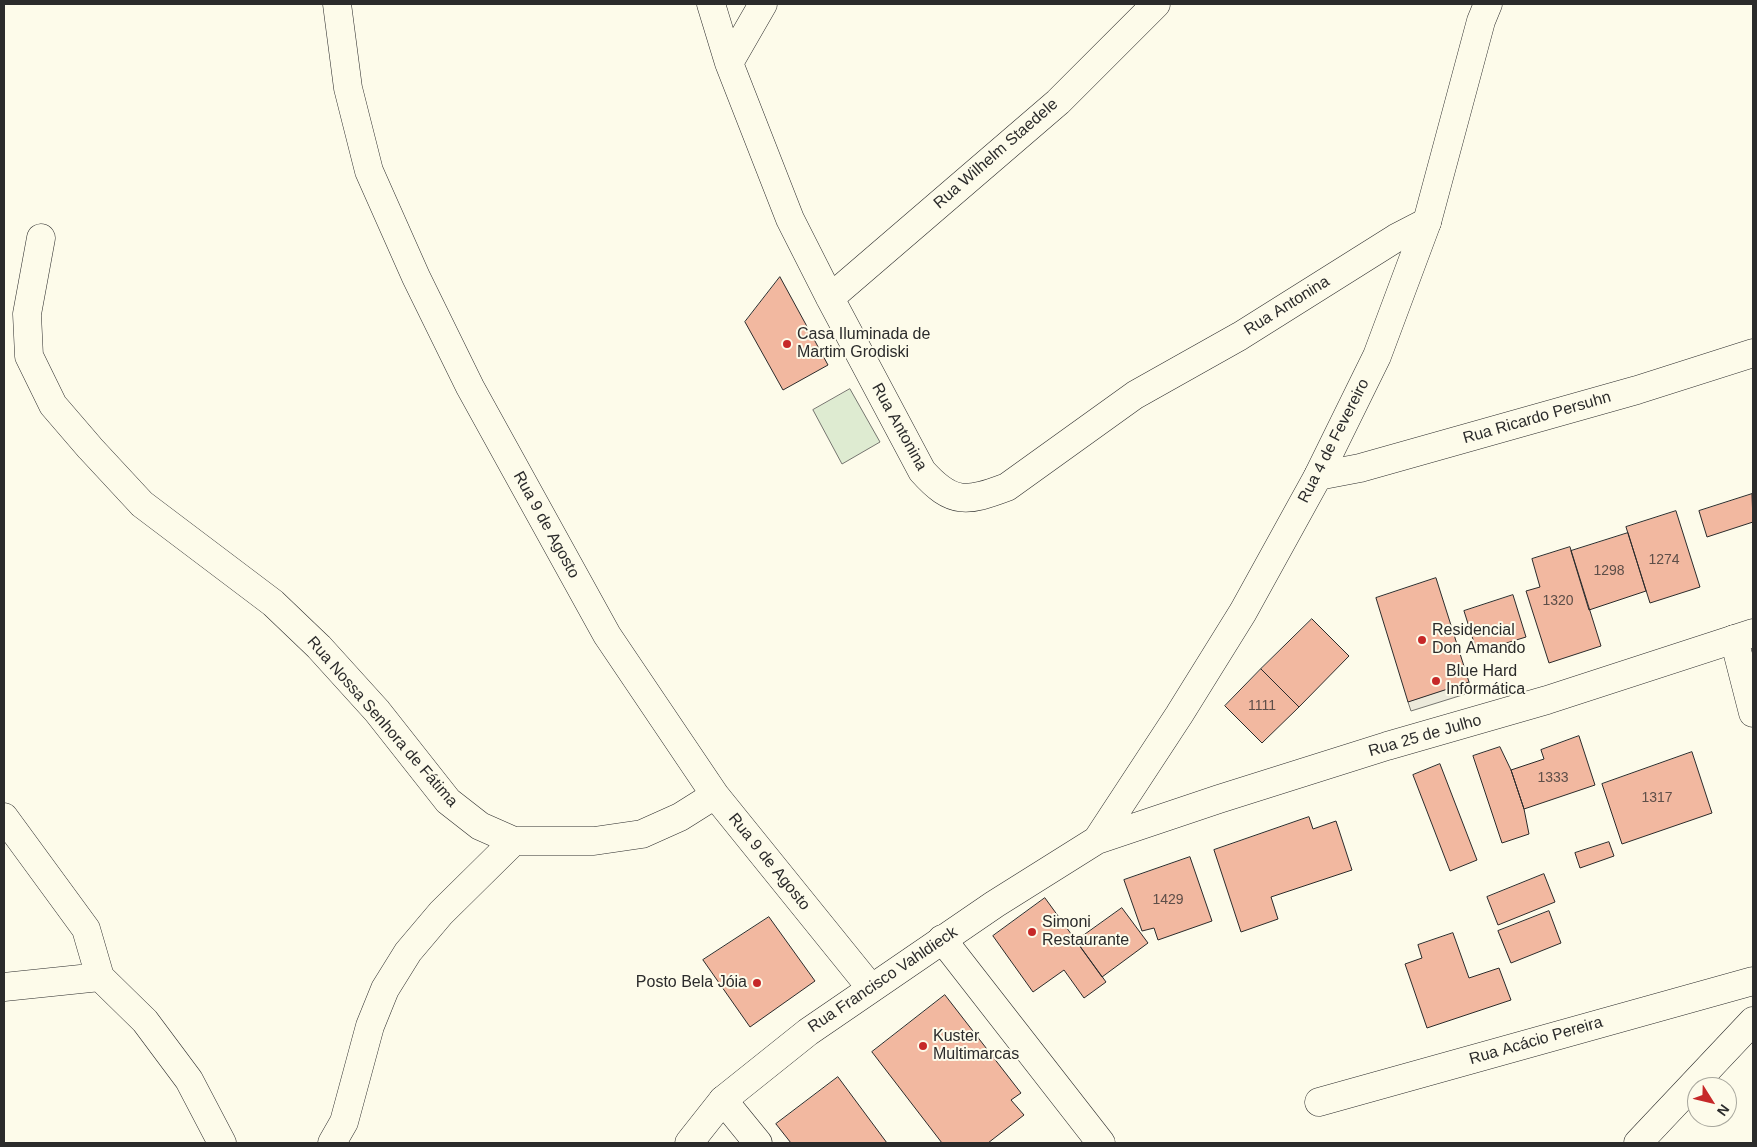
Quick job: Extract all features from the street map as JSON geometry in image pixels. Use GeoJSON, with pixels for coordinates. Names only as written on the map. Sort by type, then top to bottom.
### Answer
{"type":"FeatureCollection","features":[{"type":"Feature","properties":{"kind":"street","name":"Rua 9 de Agosto"},"geometry":{"type":"LineString","coordinates":[[337,4],[348,88],[369,171],[416,278],[470,387],[607,635],[715,795],[871,988]]}},
{"type":"Feature","properties":{"kind":"street","name":"Rua Antonina"},"geometry":{"type":"LineString","coordinates":[[711,4],[729,64],[790,219],[922,471],[936,486],[958,498],[982,496],[1007,487],[1134,395],[1240,336],[1396,238],[1427,222]]}},
{"type":"Feature","properties":{"kind":"street"},"geometry":{"type":"LineString","coordinates":[[729,64],[763,4]]}},
{"type":"Feature","properties":{"kind":"street","name":"Rua Wilhelm Staedele"},"geometry":{"type":"LineString","coordinates":[[830,298],[1058,102],[1156,4]]}},
{"type":"Feature","properties":{"kind":"street","name":"Rua 4 de Fevereiro"},"geometry":{"type":"LineString","coordinates":[[1097,840],[1179,715],[1243,612],[1318,476],[1377,356],[1427,222],[1480,21],[1488,4]]}},
{"type":"Feature","properties":{"kind":"street","name":"Rua Nossa Senhora de Fátima"},"geometry":{"type":"LineString","coordinates":[[41,238],[27,314],[29,356],[53,405],[142,504],[273,603],[319,647],[377,711],[448,801],[480,826],[514,841],[594,841],[642,834],[680,817],[715,795]]}},
{"type":"Feature","properties":{"kind":"street","name":"Rua Ricardo Persuhn"},"geometry":{"type":"LineString","coordinates":[[1318,476],[1360,468],[1627,392],[1753,352]]}},
{"type":"Feature","properties":{"kind":"street"},"geometry":{"type":"LineString","coordinates":[[1744,636],[1753,713]]}},
{"type":"Feature","properties":{"kind":"street","name":"Rua 25 de Julho"},"geometry":{"type":"LineString","coordinates":[[1097,840],[1359,755],[1547,700],[1744,636]]}},
{"type":"Feature","properties":{"kind":"street"},"geometry":{"type":"LineString","coordinates":[[4,817],[86,929],[100,977],[144,1021],[189,1080],[222,1143]]}},
{"type":"Feature","properties":{"kind":"street","name":"Rua Francisco Vahldieck"},"geometry":{"type":"LineString","coordinates":[[689,1143],[723,1100],[808,1032],[995,904],[1097,840]]}},
{"type":"Feature","properties":{"kind":"street"},"geometry":{"type":"LineString","coordinates":[[332,1143],[344,1122],[370,1026],[385,989],[408,952],[441,913],[514,841]]}},
{"type":"Feature","properties":{"kind":"street"},"geometry":{"type":"LineString","coordinates":[[942,940],[1101,1143]]}},
{"type":"Feature","properties":{"kind":"street"},"geometry":{"type":"LineString","coordinates":[[4,987],[100,977]]}},
{"type":"Feature","properties":{"kind":"street","name":"Rua Acácio Pereira"},"geometry":{"type":"LineString","coordinates":[[1320,1102],[1753,981]]}},
{"type":"Feature","properties":{"kind":"street"},"geometry":{"type":"LineString","coordinates":[[1638,1143],[1753,1021]]}},
{"type":"Feature","properties":{"kind":"street"},"geometry":{"type":"LineString","coordinates":[[723,1100],[758,1143]]}},
{"type":"Feature","properties":{"kind":"green space"},"geometry":{"type":"Polygon","coordinates":[[[850,389],[880,442],[842,464],[813,410],[850,389]]]}},
{"type":"Feature","properties":{"kind":"shaded area"},"geometry":{"type":"Polygon","coordinates":[[[1469,682],[1472,692],[1411,711],[1408,702],[1469,682]]]}},
{"type":"Feature","properties":{"kind":"building","name":"Casa Iluminada de Martim Grodiski"},"geometry":{"type":"Polygon","coordinates":[[[780,277],[828,365],[783,390],[745,322],[780,277]]]}},
{"type":"Feature","properties":{"kind":"building"},"geometry":{"type":"Polygon","coordinates":[[[1752,494],[1753,522],[1707,537],[1699,511],[1752,494]]]}},
{"type":"Feature","properties":{"kind":"building"},"geometry":{"type":"Polygon","coordinates":[[[1676,511],[1700,587],[1650,603],[1626,527],[1676,511]]]}},
{"type":"Feature","properties":{"kind":"building"},"geometry":{"type":"Polygon","coordinates":[[[1628,533],[1646,591],[1589,610],[1571,551],[1628,533]]]}},
{"type":"Feature","properties":{"kind":"building"},"geometry":{"type":"Polygon","coordinates":[[[1570,547],[1601,646],[1549,663],[1526,591],[1540,587],[1532,559],[1570,547]]]}},
{"type":"Feature","properties":{"kind":"building","name":"Residencial Don Amando"},"geometry":{"type":"Polygon","coordinates":[[[1436,578],[1469,682],[1408,702],[1376,598],[1436,578]]]}},
{"type":"Feature","properties":{"kind":"building"},"geometry":{"type":"Polygon","coordinates":[[[1513,595],[1526,637],[1477,652],[1464,611],[1513,595]]]}},
{"type":"Feature","properties":{"kind":"building"},"geometry":{"type":"Polygon","coordinates":[[[1312,619],[1349,656],[1299,707],[1261,669],[1312,619]]]}},
{"type":"Feature","properties":{"kind":"building"},"geometry":{"type":"Polygon","coordinates":[[[1261,669],[1299,707],[1262,743],[1225,706],[1261,669]]]}},
{"type":"Feature","properties":{"kind":"building"},"geometry":{"type":"Polygon","coordinates":[[[1579,736],[1595,785],[1524,809],[1511,770],[1544,759],[1541,750],[1579,736]]]}},
{"type":"Feature","properties":{"kind":"building"},"geometry":{"type":"Polygon","coordinates":[[[1500,747],[1511,770],[1524,809],[1529,834],[1502,843],[1473,756],[1500,747]]]}},
{"type":"Feature","properties":{"kind":"building"},"geometry":{"type":"Polygon","coordinates":[[[1692,752],[1712,813],[1622,844],[1602,784],[1692,752]]]}},
{"type":"Feature","properties":{"kind":"building"},"geometry":{"type":"Polygon","coordinates":[[[1440,764],[1477,860],[1450,871],[1413,775],[1440,764]]]}},
{"type":"Feature","properties":{"kind":"building"},"geometry":{"type":"Polygon","coordinates":[[[1309,817],[1313,829],[1336,821],[1352,870],[1271,897],[1278,919],[1241,932],[1214,850],[1309,817]]]}},
{"type":"Feature","properties":{"kind":"building"},"geometry":{"type":"Polygon","coordinates":[[[1609,842],[1614,856],[1580,868],[1575,853],[1609,842]]]}},
{"type":"Feature","properties":{"kind":"building"},"geometry":{"type":"Polygon","coordinates":[[[1190,857],[1212,921],[1158,940],[1154,928],[1142,931],[1124,880],[1190,857]]]}},
{"type":"Feature","properties":{"kind":"building"},"geometry":{"type":"Polygon","coordinates":[[[1544,874],[1555,902],[1498,925],[1487,897],[1544,874]]]}},
{"type":"Feature","properties":{"kind":"building"},"geometry":{"type":"Polygon","coordinates":[[[1045,898],[1106,982],[1084,998],[1064,970],[1033,992],[993,936],[1045,898]]]}},
{"type":"Feature","properties":{"kind":"building"},"geometry":{"type":"Polygon","coordinates":[[[1122,908],[1148,943],[1102,977],[1076,941],[1122,908]]]}},
{"type":"Feature","properties":{"kind":"building"},"geometry":{"type":"Polygon","coordinates":[[[1549,911],[1561,943],[1511,963],[1498,931],[1549,911]]]}},
{"type":"Feature","properties":{"kind":"building"},"geometry":{"type":"Polygon","coordinates":[[[769,917],[815,981],[750,1027],[703,960],[769,917]]]}},
{"type":"Feature","properties":{"kind":"building"},"geometry":{"type":"Polygon","coordinates":[[[1453,933],[1469,978],[1499,968],[1511,1000],[1427,1028],[1405,964],[1422,958],[1418,945],[1453,933]]]}},
{"type":"Feature","properties":{"kind":"building"},"geometry":{"type":"Polygon","coordinates":[[[945,995],[1021,1093],[1011,1100],[1024,1115],[988,1143],[942,1143],[872,1052],[945,995]]]}},
{"type":"Feature","properties":{"kind":"building"},"geometry":{"type":"Polygon","coordinates":[[[838,1077],[887,1143],[791,1143],[776,1124],[838,1077]]]}},
{"type":"Feature","properties":{"kind":"place","name":"Casa Iluminada de Martim Grodiski"},"geometry":{"type":"Point","coordinates":[787,344]}},
{"type":"Feature","properties":{"kind":"place","name":"Residencial Don Amando"},"geometry":{"type":"Point","coordinates":[1422,640]}},
{"type":"Feature","properties":{"kind":"place","name":"Blue Hard Informática"},"geometry":{"type":"Point","coordinates":[1436,681]}},
{"type":"Feature","properties":{"kind":"place","name":"Simoni Restaurante"},"geometry":{"type":"Point","coordinates":[1032,932]}},
{"type":"Feature","properties":{"kind":"place","name":"Posto Bela Jóia"},"geometry":{"type":"Point","coordinates":[757,983]}},
{"type":"Feature","properties":{"kind":"place","name":"Kuster Multimarcas"},"geometry":{"type":"Point","coordinates":[923,1046]}}]}
